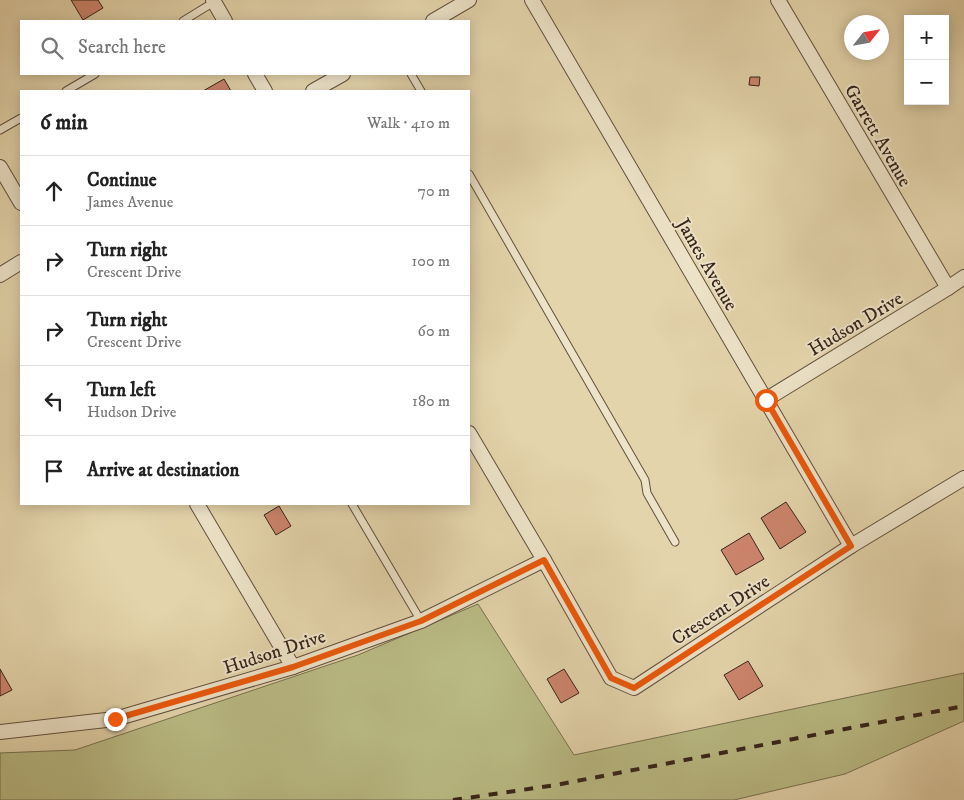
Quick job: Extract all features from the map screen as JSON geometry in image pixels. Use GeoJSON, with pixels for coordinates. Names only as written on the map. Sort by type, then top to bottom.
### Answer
{"type":"FeatureCollection","features":[{"type":"Feature","properties":{"kind":"street"},"geometry":{"type":"LineString","coordinates":[[435,20],[470,0]]}},
{"type":"Feature","properties":{"kind":"street","name":"James Avenue"},"geometry":{"type":"LineString","coordinates":[[532,0],[851,546]]}},
{"type":"Feature","properties":{"kind":"street","name":"Garrett Avenue"},"geometry":{"type":"LineString","coordinates":[[778,0],[948,288]]}},
{"type":"Feature","properties":{"kind":"street"},"geometry":{"type":"LineString","coordinates":[[213,1],[224,20]]}},
{"type":"Feature","properties":{"kind":"street"},"geometry":{"type":"LineString","coordinates":[[256,75],[264,90]]}},
{"type":"Feature","properties":{"kind":"street"},"geometry":{"type":"LineString","coordinates":[[315,90],[341,75]]}},
{"type":"Feature","properties":{"kind":"street"},"geometry":{"type":"LineString","coordinates":[[0,167],[20,201]]}},
{"type":"Feature","properties":{"kind":"street"},"geometry":{"type":"LineString","coordinates":[[0,274],[20,263]]}},
{"type":"Feature","properties":{"kind":"street","name":"Hudson Drive"},"geometry":{"type":"LineString","coordinates":[[766,400],[964,277]]}},
{"type":"Feature","properties":{"kind":"street"},"geometry":{"type":"LineString","coordinates":[[470,435],[544,560]]}},
{"type":"Feature","properties":{"kind":"street","name":"Crescent Drive"},"geometry":{"type":"LineString","coordinates":[[544,560],[611,678],[634,688],[851,546],[964,478]]}},
{"type":"Feature","properties":{"kind":"street"},"geometry":{"type":"LineString","coordinates":[[198,505],[293,667]]}},
{"type":"Feature","properties":{"kind":"street","name":"Hudson Drive"},"geometry":{"type":"LineString","coordinates":[[0,732],[115,719],[293,667],[421,621],[544,560]]}},
{"type":"Feature","properties":{"kind":"lane"},"geometry":{"type":"LineString","coordinates":[[184,20],[213,1]]}},
{"type":"Feature","properties":{"kind":"lane"},"geometry":{"type":"LineString","coordinates":[[68,90],[93,75]]}},
{"type":"Feature","properties":{"kind":"lane"},"geometry":{"type":"LineString","coordinates":[[412,75],[420,90]]}},
{"type":"Feature","properties":{"kind":"lane"},"geometry":{"type":"LineString","coordinates":[[0,130],[20,119]]}},
{"type":"Feature","properties":{"kind":"lane"},"geometry":{"type":"LineString","coordinates":[[470,176],[645,480],[647,493],[675,542]]}},
{"type":"Feature","properties":{"kind":"lane"},"geometry":{"type":"LineString","coordinates":[[353,505],[421,621]]}},
{"type":"Feature","properties":{"kind":"green space"},"geometry":{"type":"Polygon","coordinates":[[[478,604],[574,755],[964,673],[964,721],[845,774],[734,800],[0,800],[0,753],[75,750],[358,655],[478,604]]]}},
{"type":"Feature","properties":{"kind":"building"},"geometry":{"type":"Polygon","coordinates":[[[71,0],[98,0],[103,8],[83,20],[71,0]]]}},
{"type":"Feature","properties":{"kind":"building"},"geometry":{"type":"Polygon","coordinates":[[[750,77],[760,77],[759,86],[749,85],[750,77]]]}},
{"type":"Feature","properties":{"kind":"building"},"geometry":{"type":"Polygon","coordinates":[[[224,79],[230,90],[205,90],[224,79]]]}},
{"type":"Feature","properties":{"kind":"building"},"geometry":{"type":"Polygon","coordinates":[[[786,502],[806,532],[780,549],[761,518],[786,502]]]}},
{"type":"Feature","properties":{"kind":"building"},"geometry":{"type":"Polygon","coordinates":[[[279,506],[291,526],[276,535],[264,515],[279,506]]]}},
{"type":"Feature","properties":{"kind":"building"},"geometry":{"type":"Polygon","coordinates":[[[749,533],[764,559],[736,575],[721,550],[749,533]]]}},
{"type":"Feature","properties":{"kind":"building"},"geometry":{"type":"Polygon","coordinates":[[[748,661],[763,686],[739,700],[724,675],[748,661]]]}},
{"type":"Feature","properties":{"kind":"building"},"geometry":{"type":"Polygon","coordinates":[[[0,669],[12,690],[0,696],[0,669]]]}},
{"type":"Feature","properties":{"kind":"building"},"geometry":{"type":"Polygon","coordinates":[[[564,669],[579,693],[561,703],[547,679],[564,669]]]}},
{"type":"Feature","properties":{"kind":"railway"},"geometry":{"type":"LineString","coordinates":[[453,800],[556,785],[964,706]]}},
{"type":"Feature","properties":{"kind":"route"},"geometry":{"type":"LineString","coordinates":[[115,719],[293,667],[421,621],[544,560],[611,678],[634,688],[851,546],[766,400]]}}]}
